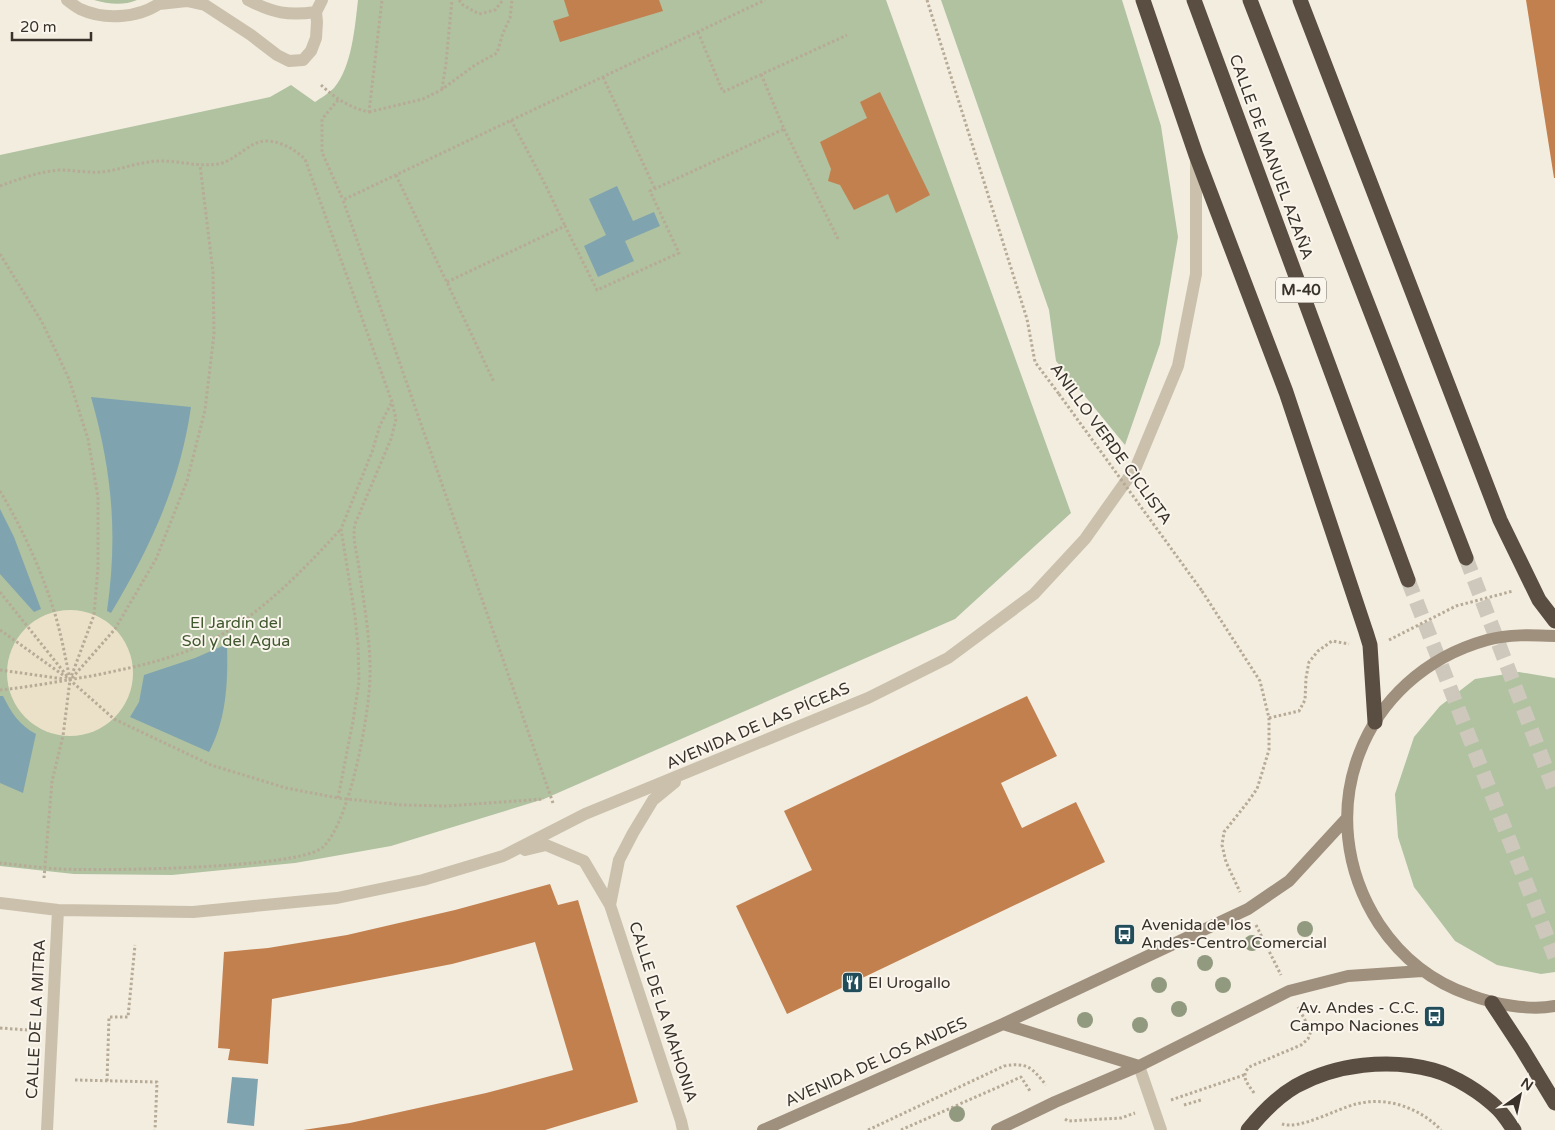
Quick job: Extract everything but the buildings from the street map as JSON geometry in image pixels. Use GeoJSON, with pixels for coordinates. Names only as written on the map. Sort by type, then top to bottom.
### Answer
{"type":"FeatureCollection","features":[{"type":"Feature","properties":{"kind":"highway"},"geometry":{"type":"LineString","coordinates":[[1143,0],[1196,155],[1286,392],[1368,638],[1375,722]]}},
{"type":"Feature","properties":{"kind":"highway","name":"CALLE DE MANUEL AZAÑA"},"geometry":{"type":"LineString","coordinates":[[1194,0],[1408,580]]}},
{"type":"Feature","properties":{"kind":"highway"},"geometry":{"type":"LineString","coordinates":[[1250,0],[1466,558]]}},
{"type":"Feature","properties":{"kind":"highway"},"geometry":{"type":"LineString","coordinates":[[1300,0],[1500,520],[1539,600],[1555,621]]}},
{"type":"Feature","properties":{"kind":"highway"},"geometry":{"type":"LineString","coordinates":[[1492,1003],[1555,1103]]}},
{"type":"Feature","properties":{"kind":"highway"},"geometry":{"type":"LineString","coordinates":[[1248,1130],[1266,1109],[1295,1087],[1330,1072],[1364,1065],[1399,1064],[1434,1070],[1469,1086],[1499,1109],[1514,1130]]}},
{"type":"Feature","properties":{"kind":"main road"},"geometry":{"type":"LineString","coordinates":[[1555,636],[1524,634],[1497,638],[1455,651],[1424,670],[1397,693],[1375,722],[1360,752],[1350,785],[1347,818],[1351,862],[1366,903],[1390,940],[1422,971],[1455,990],[1492,1003],[1545,1008],[1555,1006]]}},
{"type":"Feature","properties":{"kind":"main road","name":"AVENIDA DE LOS ANDES"},"geometry":{"type":"LineString","coordinates":[[763,1130],[1003,1024],[1248,909],[1289,881],[1347,818]]}},
{"type":"Feature","properties":{"kind":"main road"},"geometry":{"type":"LineString","coordinates":[[997,1130],[1055,1102],[1139,1066],[1290,991],[1348,976],[1422,971]]}},
{"type":"Feature","properties":{"kind":"main road"},"geometry":{"type":"LineString","coordinates":[[1003,1024],[1139,1066]]}},
{"type":"Feature","properties":{"kind":"street"},"geometry":{"type":"LineString","coordinates":[[67,0],[80,9],[106,16],[134,15],[161,2],[187,1],[205,5],[251,35],[277,55],[289,61],[303,60],[311,51],[316,38],[316,12],[322,0]]}},
{"type":"Feature","properties":{"kind":"street"},"geometry":{"type":"LineString","coordinates":[[248,0],[260,6],[295,15],[316,12]]}},
{"type":"Feature","properties":{"kind":"street","name":"AVENIDA DE LAS PÍCEAS"},"geometry":{"type":"LineString","coordinates":[[0,903],[58,910],[194,912],[337,898],[422,880],[503,856],[585,814],[868,698],[948,658],[1034,594],[1085,539],[1136,467],[1178,366],[1196,274],[1196,155]]}},
{"type":"Feature","properties":{"kind":"street"},"geometry":{"type":"LineString","coordinates":[[610,905],[619,860],[633,833],[653,800],[682,775]]}},
{"type":"Feature","properties":{"kind":"street","name":"CALLE DE LA MAHONIA"},"geometry":{"type":"LineString","coordinates":[[503,856],[546,846],[584,861],[610,905],[649,1020],[681,1121],[682,1130]]}},
{"type":"Feature","properties":{"kind":"street","name":"CALLE DE LA MITRA"},"geometry":{"type":"LineString","coordinates":[[47,1130],[58,910]]}},
{"type":"Feature","properties":{"kind":"street"},"geometry":{"type":"LineString","coordinates":[[1139,1066],[1161,1130]]}},
{"type":"Feature","properties":{"kind":"path"},"geometry":{"type":"LineString","coordinates":[[369,112],[382,0]]}},
{"type":"Feature","properties":{"kind":"path"},"geometry":{"type":"LineString","coordinates":[[441,90],[446,63],[452,0]]}},
{"type":"Feature","properties":{"kind":"path"},"geometry":{"type":"LineString","coordinates":[[459,0],[462,6],[479,14],[495,10],[503,0]]}},
{"type":"Feature","properties":{"kind":"path"},"geometry":{"type":"LineString","coordinates":[[321,85],[338,100],[356,110],[369,112],[423,99],[441,90],[475,65],[497,54],[502,33],[510,18],[512,0]]}},
{"type":"Feature","properties":{"kind":"path"},"geometry":{"type":"LineString","coordinates":[[343,200],[765,0]]}},
{"type":"Feature","properties":{"kind":"path","name":"ANILLO VERDE CICLISTA"},"geometry":{"type":"LineString","coordinates":[[927,0],[1027,319],[1035,362],[1202,591],[1260,681],[1269,718],[1269,750],[1256,789],[1224,832],[1222,845],[1231,874]]}},
{"type":"Feature","properties":{"kind":"path"},"geometry":{"type":"LineString","coordinates":[[698,32],[724,92],[847,35]]}},
{"type":"Feature","properties":{"kind":"path"},"geometry":{"type":"LineString","coordinates":[[761,74],[784,129],[839,241]]}},
{"type":"Feature","properties":{"kind":"path"},"geometry":{"type":"LineString","coordinates":[[603,77],[655,189]]}},
{"type":"Feature","properties":{"kind":"path"},"geometry":{"type":"LineString","coordinates":[[338,100],[322,119],[322,152],[343,200],[553,803]]}},
{"type":"Feature","properties":{"kind":"path"},"geometry":{"type":"LineString","coordinates":[[511,120],[597,290],[678,253],[650,191],[784,129]]}},
{"type":"Feature","properties":{"kind":"path"},"geometry":{"type":"LineString","coordinates":[[0,186],[42,172],[51,171],[98,172],[115,170],[141,162],[161,161],[200,165],[220,164],[240,155],[252,144],[264,141],[294,149],[305,160],[392,402],[396,419],[391,439],[355,524],[353,536],[359,564],[366,621],[370,677],[366,720],[341,820],[323,848],[312,853],[251,863],[170,869],[61,869],[0,862]]}},
{"type":"Feature","properties":{"kind":"path"},"geometry":{"type":"LineString","coordinates":[[70,680],[115,629],[156,559],[187,481],[205,410],[214,334],[213,272],[200,165]]}},
{"type":"Feature","properties":{"kind":"path"},"geometry":{"type":"LineString","coordinates":[[396,175],[494,382]]}},
{"type":"Feature","properties":{"kind":"path"},"geometry":{"type":"LineString","coordinates":[[447,282],[565,226]]}},
{"type":"Feature","properties":{"kind":"path"},"geometry":{"type":"LineString","coordinates":[[0,254],[42,322],[70,379],[88,440],[98,497],[98,567],[94,614],[70,680],[63,736],[52,781],[44,878]]}},
{"type":"Feature","properties":{"kind":"path"},"geometry":{"type":"LineString","coordinates":[[0,690],[70,680],[133,668],[188,652],[222,635],[299,574],[341,529],[372,452],[380,425],[392,402]]}},
{"type":"Feature","properties":{"kind":"path"},"geometry":{"type":"LineString","coordinates":[[0,491],[12,511],[32,554],[54,611],[70,680]]}},
{"type":"Feature","properties":{"kind":"path"},"geometry":{"type":"LineString","coordinates":[[338,798],[359,682],[355,616],[341,529]]}},
{"type":"Feature","properties":{"kind":"path"},"geometry":{"type":"LineString","coordinates":[[1382,642],[1456,606],[1512,591]]}},
{"type":"Feature","properties":{"kind":"path"},"geometry":{"type":"LineString","coordinates":[[0,592],[70,680]]}},
{"type":"Feature","properties":{"kind":"path"},"geometry":{"type":"LineString","coordinates":[[0,630],[70,680],[114,719],[211,765],[286,788],[338,798],[402,805],[447,806],[544,799]]}},
{"type":"Feature","properties":{"kind":"path"},"geometry":{"type":"LineString","coordinates":[[1269,718],[1299,711],[1305,700],[1309,662],[1318,651],[1332,641],[1354,645]]}},
{"type":"Feature","properties":{"kind":"path"},"geometry":{"type":"LineString","coordinates":[[0,670],[70,680]]}},
{"type":"Feature","properties":{"kind":"path"},"geometry":{"type":"LineString","coordinates":[[1255,923],[1280,973]]}},
{"type":"Feature","properties":{"kind":"path"},"geometry":{"type":"LineString","coordinates":[[107,1081],[109,1017],[128,1017],[135,945]]}},
{"type":"Feature","properties":{"kind":"path"},"geometry":{"type":"LineString","coordinates":[[0,1028],[27,1030]]}},
{"type":"Feature","properties":{"kind":"path"},"geometry":{"type":"LineString","coordinates":[[868,1130],[1004,1066],[1019,1064],[1028,1066],[1046,1085]]}},
{"type":"Feature","properties":{"kind":"path"},"geometry":{"type":"LineString","coordinates":[[1181,1096],[1244,1076]]}},
{"type":"Feature","properties":{"kind":"path"},"geometry":{"type":"LineString","coordinates":[[901,1130],[1020,1077],[1030,1091]]}},
{"type":"Feature","properties":{"kind":"path"},"geometry":{"type":"LineString","coordinates":[[75,1080],[157,1082],[155,1130]]}},
{"type":"Feature","properties":{"kind":"path"},"geometry":{"type":"LineString","coordinates":[[1184,1105],[1201,1100]]}},
{"type":"Feature","properties":{"kind":"path"},"geometry":{"type":"LineString","coordinates":[[1063,1119],[1068,1121],[1121,1118]]}},
{"type":"Feature","properties":{"kind":"green space"},"geometry":{"type":"Polygon","coordinates":[[[94,0],[137,0],[116,4],[94,0]]]}},
{"type":"Feature","properties":{"kind":"green space","name":"El Jardín del Sol y del Agua"},"geometry":{"type":"Polygon","coordinates":[[[358,0],[886,0],[1071,513],[955,619],[544,799],[391,846],[295,863],[172,875],[74,874],[0,866],[0,155],[270,97],[291,85],[315,102],[334,88],[345,69],[352,46],[358,0]]]}},
{"type":"Feature","properties":{"kind":"green space"},"geometry":{"type":"Polygon","coordinates":[[[941,0],[1122,0],[1161,126],[1178,237],[1160,344],[1125,445],[1056,361],[1049,310],[941,0]]]}},
{"type":"Feature","properties":{"kind":"green space"},"geometry":{"type":"Polygon","coordinates":[[[1519,672],[1555,678],[1555,972],[1541,974],[1497,965],[1455,941],[1414,887],[1398,837],[1395,794],[1414,737],[1440,706],[1475,679],[1519,672]]]}},
{"type":"Feature","properties":{"kind":"shaded area"},"geometry":{"type":"Polygon","coordinates":[[[70,610],[94,615],[115,628],[128,649],[133,673],[128,697],[115,718],[94,731],[70,736],[46,731],[25,718],[12,697],[7,673],[12,649],[25,628],[46,615],[70,610]]]}},
{"type":"Feature","properties":{"kind":"water"},"geometry":{"type":"Polygon","coordinates":[[[617,186],[633,221],[654,212],[660,226],[625,241],[634,261],[598,277],[584,246],[606,235],[589,199],[617,186]]]}},
{"type":"Feature","properties":{"kind":"water"},"geometry":{"type":"Polygon","coordinates":[[[91,397],[191,407],[179,463],[162,514],[151,540],[111,613],[107,611],[112,555],[111,503],[104,451],[91,397]]]}},
{"type":"Feature","properties":{"kind":"water"},"geometry":{"type":"Polygon","coordinates":[[[0,509],[14,537],[41,609],[34,612],[0,574],[0,509]]]}},
{"type":"Feature","properties":{"kind":"water"},"geometry":{"type":"Polygon","coordinates":[[[227,644],[227,672],[223,713],[220,726],[209,752],[130,717],[139,702],[144,675],[195,658],[227,644]]]}},
{"type":"Feature","properties":{"kind":"water"},"geometry":{"type":"Polygon","coordinates":[[[0,696],[3,696],[12,713],[20,722],[36,734],[23,793],[0,783],[0,696]]]}},
{"type":"Feature","properties":{"kind":"water"},"geometry":{"type":"Polygon","coordinates":[[[232,1077],[258,1079],[254,1126],[227,1123],[232,1077]]]}},
{"type":"Feature","properties":{"kind":"tunnel"},"geometry":{"type":"LineString","coordinates":[[1466,558],[1555,792]]}},
{"type":"Feature","properties":{"kind":"tunnel"},"geometry":{"type":"LineString","coordinates":[[1408,580],[1555,957]]}},
{"type":"Feature","properties":{"kind":"place","name":"Avenida de los Andes-Centro Comercial"},"geometry":{"type":"Point","coordinates":[1125,934]}},
{"type":"Feature","properties":{"kind":"place","name":"El Urogallo"},"geometry":{"type":"Point","coordinates":[852,983]}},
{"type":"Feature","properties":{"kind":"place","name":"Av. Andes - C.C. Campo Naciones"},"geometry":{"type":"Point","coordinates":[1435,1017]}}]}
